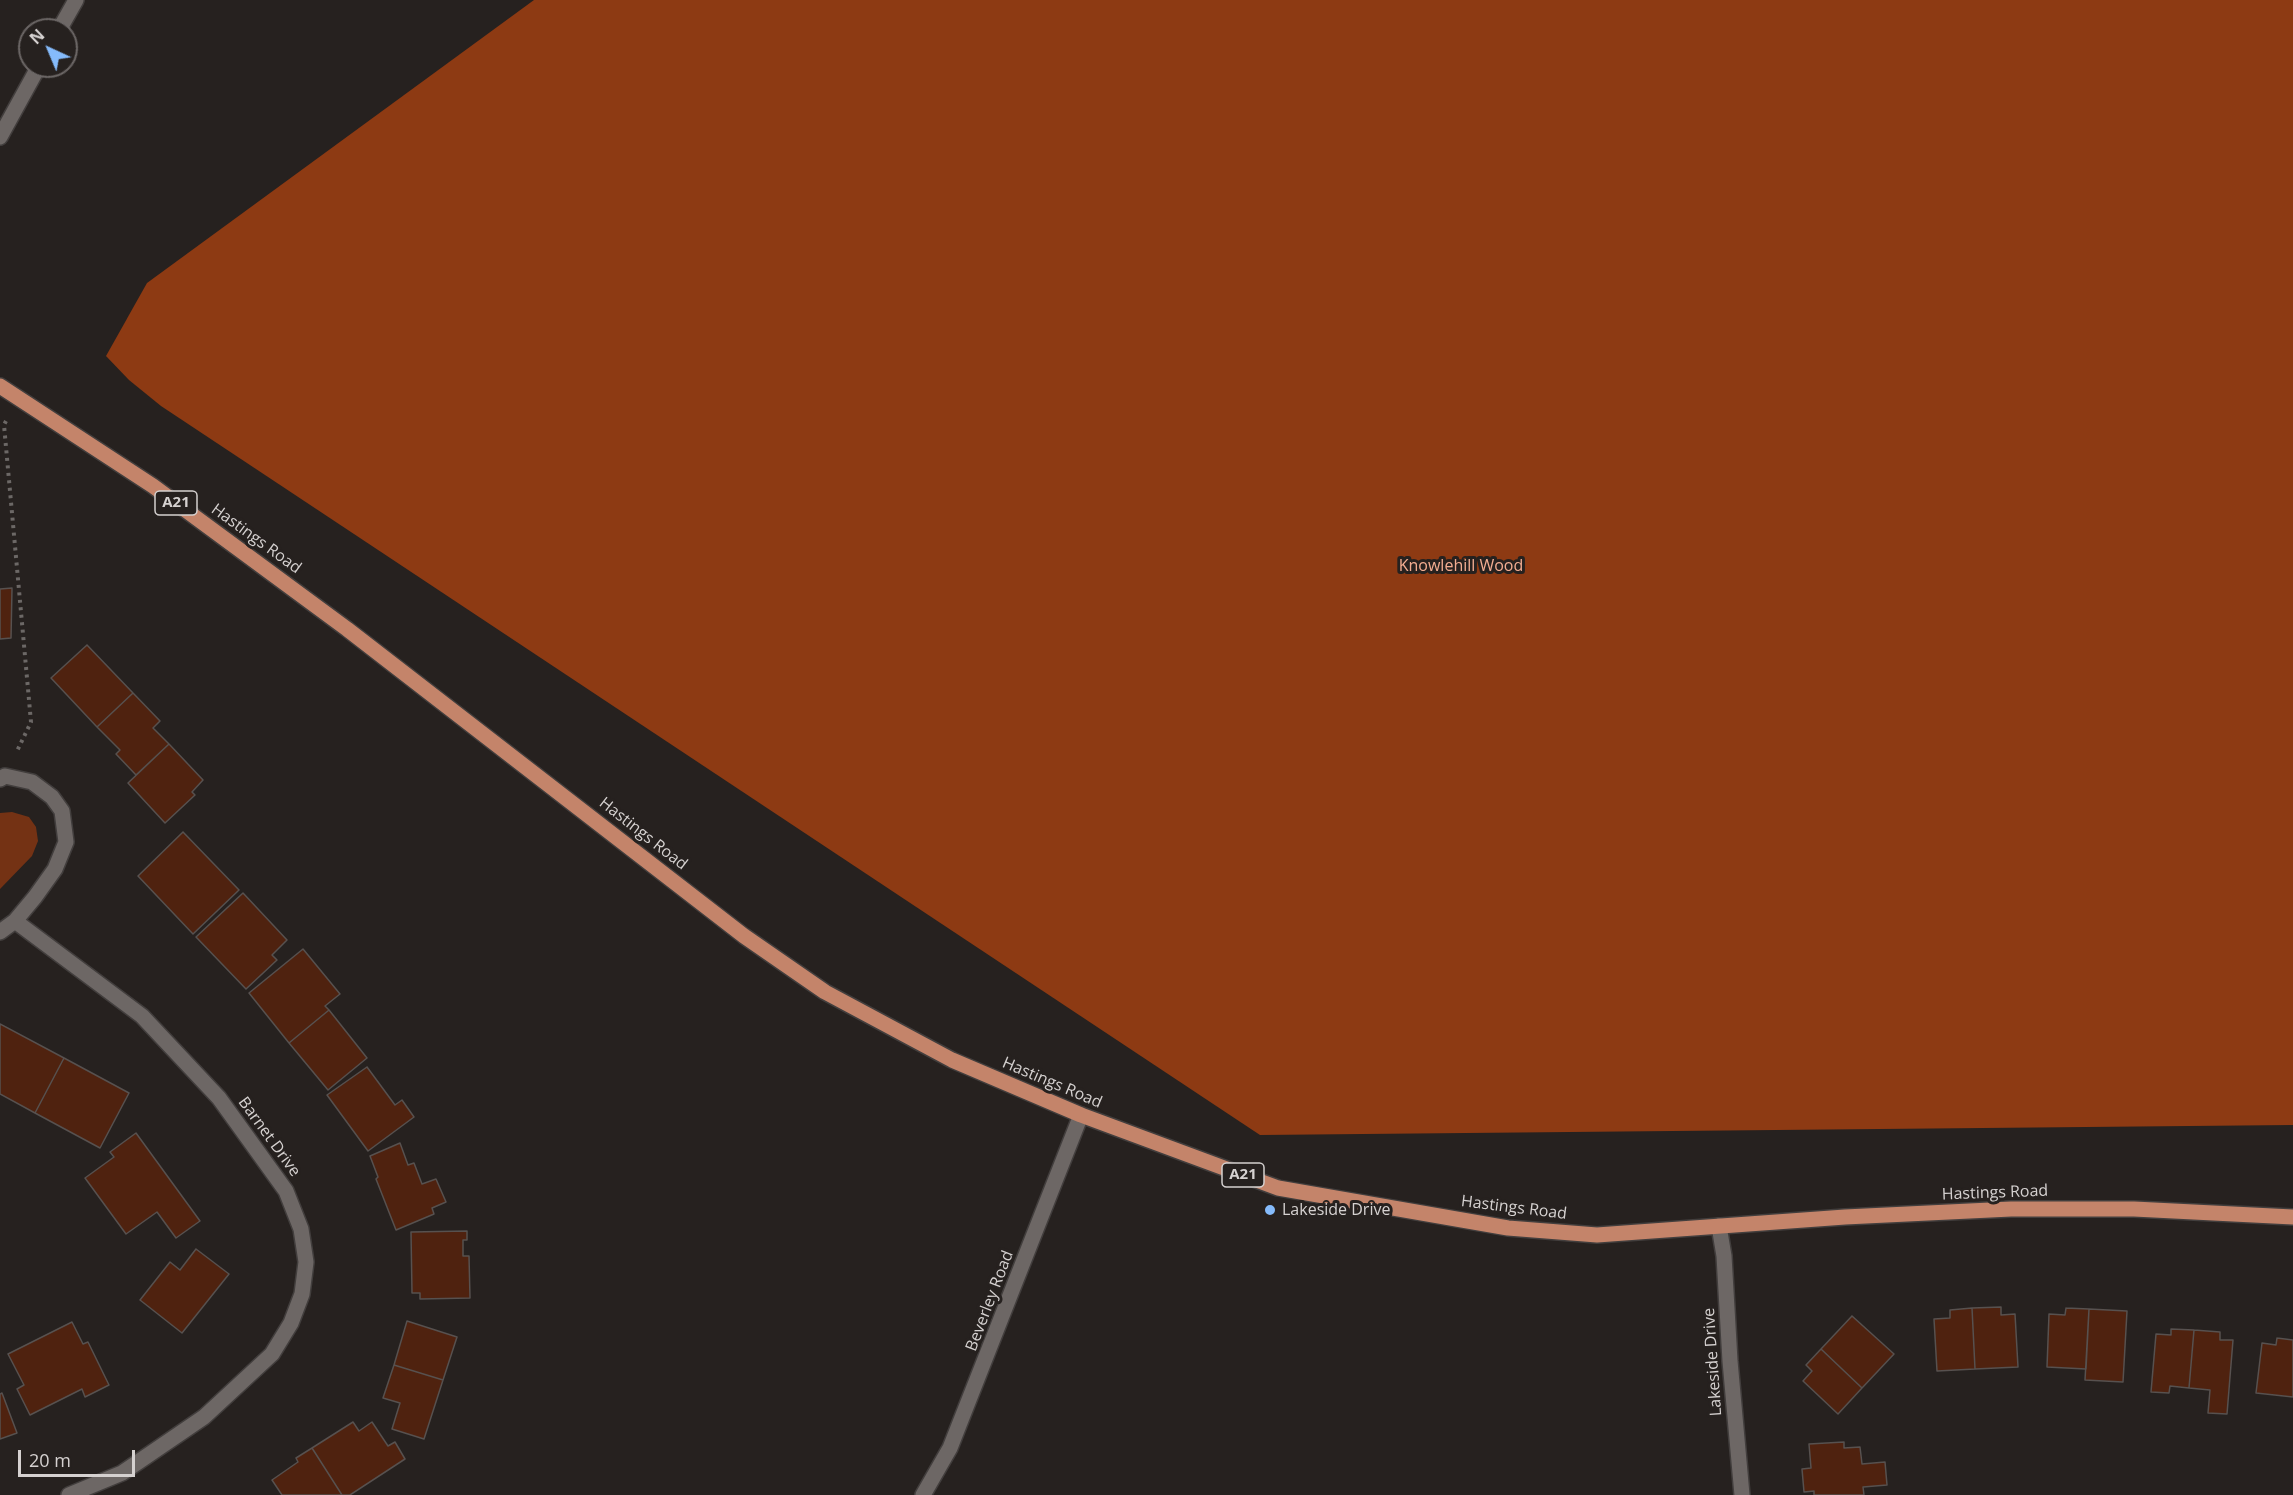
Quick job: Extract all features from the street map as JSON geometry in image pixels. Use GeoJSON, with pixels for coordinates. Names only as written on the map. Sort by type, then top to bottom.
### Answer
{"type":"FeatureCollection","features":[{"type":"Feature","properties":{"kind":"main road","name":"Hastings Road"},"geometry":{"type":"LineString","coordinates":[[0,386],[153,486],[347,629],[744,936],[816,985],[952,1060],[1081,1115],[1278,1188],[1508,1228],[1597,1235],[2011,1209],[2134,1209],[2293,1217]]}},
{"type":"Feature","properties":{"kind":"street"},"geometry":{"type":"LineString","coordinates":[[66,18],[76,0]]}},
{"type":"Feature","properties":{"kind":"street"},"geometry":{"type":"LineString","coordinates":[[0,137],[32,78]]}},
{"type":"Feature","properties":{"kind":"street"},"geometry":{"type":"LineString","coordinates":[[0,932],[15,921],[35,897],[55,869],[66,842],[62,811],[52,796],[32,782],[3,778]]}},
{"type":"Feature","properties":{"kind":"street","name":"Barnet Drive"},"geometry":{"type":"LineString","coordinates":[[15,921],[142,1016],[219,1098],[286,1191],[301,1229],[306,1262],[302,1294],[291,1323],[272,1354],[220,1403],[186,1430],[122,1473],[69,1495]]}},
{"type":"Feature","properties":{"kind":"street","name":"Beverley Road"},"geometry":{"type":"LineString","coordinates":[[923,1495],[950,1448],[1081,1115]]}},
{"type":"Feature","properties":{"kind":"street","name":"Lakeside Drive"},"geometry":{"type":"LineString","coordinates":[[1719,1226],[1724,1256],[1730,1361],[1742,1495]]}},
{"type":"Feature","properties":{"kind":"path"},"geometry":{"type":"LineString","coordinates":[[3,778],[31,722],[4,425],[15,395]]}},
{"type":"Feature","properties":{"kind":"shaded area"},"geometry":{"type":"Polygon","coordinates":[[[12,812],[29,817],[36,827],[38,841],[32,856],[0,889],[0,813],[12,812]]]}},
{"type":"Feature","properties":{"kind":"green space","name":"Knowlehill Wood"},"geometry":{"type":"Polygon","coordinates":[[[534,0],[2293,0],[2293,1125],[1260,1135],[161,406],[129,380],[106,356],[147,283],[534,0]]]}},
{"type":"Feature","properties":{"kind":"building"},"geometry":{"type":"Polygon","coordinates":[[[12,588],[11,638],[0,639],[0,589],[12,588]]]}},
{"type":"Feature","properties":{"kind":"building"},"geometry":{"type":"Polygon","coordinates":[[[87,645],[133,693],[97,727],[51,678],[87,645]]]}},
{"type":"Feature","properties":{"kind":"building"},"geometry":{"type":"Polygon","coordinates":[[[133,693],[160,721],[153,728],[169,744],[136,775],[116,754],[120,750],[97,727],[133,693]]]}},
{"type":"Feature","properties":{"kind":"building"},"geometry":{"type":"Polygon","coordinates":[[[169,744],[203,780],[192,792],[195,795],[165,823],[128,783],[169,744]]]}},
{"type":"Feature","properties":{"kind":"building"},"geometry":{"type":"Polygon","coordinates":[[[183,832],[239,890],[193,934],[138,876],[183,832]]]}},
{"type":"Feature","properties":{"kind":"building"},"geometry":{"type":"Polygon","coordinates":[[[243,893],[287,940],[272,955],[277,960],[246,989],[196,937],[243,893]]]}},
{"type":"Feature","properties":{"kind":"building"},"geometry":{"type":"Polygon","coordinates":[[[303,949],[340,994],[325,1006],[329,1010],[289,1043],[249,993],[303,949]]]}},
{"type":"Feature","properties":{"kind":"building"},"geometry":{"type":"Polygon","coordinates":[[[329,1010],[367,1058],[328,1090],[289,1043],[329,1010]]]}},
{"type":"Feature","properties":{"kind":"building"},"geometry":{"type":"Polygon","coordinates":[[[0,1024],[64,1058],[35,1113],[0,1094],[0,1024]]]}},
{"type":"Feature","properties":{"kind":"building"},"geometry":{"type":"Polygon","coordinates":[[[64,1058],[129,1093],[100,1148],[35,1113],[64,1058]]]}},
{"type":"Feature","properties":{"kind":"building"},"geometry":{"type":"Polygon","coordinates":[[[367,1067],[395,1105],[402,1100],[414,1117],[368,1151],[327,1095],[367,1067]]]}},
{"type":"Feature","properties":{"kind":"building"},"geometry":{"type":"Polygon","coordinates":[[[136,1133],[200,1221],[176,1238],[157,1212],[126,1234],[85,1178],[114,1157],[110,1152],[136,1133]]]}},
{"type":"Feature","properties":{"kind":"building"},"geometry":{"type":"Polygon","coordinates":[[[400,1143],[408,1165],[414,1163],[422,1184],[436,1179],[446,1202],[432,1208],[434,1214],[396,1230],[376,1179],[378,1177],[370,1156],[400,1143]]]}},
{"type":"Feature","properties":{"kind":"building"},"geometry":{"type":"Polygon","coordinates":[[[467,1231],[467,1240],[463,1240],[463,1256],[469,1256],[470,1298],[420,1299],[420,1293],[412,1293],[411,1232],[467,1231]]]}},
{"type":"Feature","properties":{"kind":"building"},"geometry":{"type":"Polygon","coordinates":[[[196,1249],[229,1274],[182,1333],[140,1300],[170,1262],[180,1270],[196,1249]]]}},
{"type":"Feature","properties":{"kind":"building"},"geometry":{"type":"Polygon","coordinates":[[[2001,1307],[2001,1315],[2015,1314],[2018,1367],[1975,1369],[1972,1308],[2001,1307]]]}},
{"type":"Feature","properties":{"kind":"building"},"geometry":{"type":"Polygon","coordinates":[[[1972,1308],[1975,1369],[1937,1371],[1934,1319],[1950,1318],[1950,1310],[1972,1308]]]}},
{"type":"Feature","properties":{"kind":"building"},"geometry":{"type":"Polygon","coordinates":[[[2066,1308],[2089,1309],[2086,1369],[2047,1367],[2049,1314],[2065,1315],[2066,1308]]]}},
{"type":"Feature","properties":{"kind":"building"},"geometry":{"type":"Polygon","coordinates":[[[2089,1309],[2127,1311],[2123,1382],[2085,1380],[2089,1309]]]}},
{"type":"Feature","properties":{"kind":"building"},"geometry":{"type":"Polygon","coordinates":[[[1852,1316],[1894,1354],[1862,1388],[1821,1349],[1852,1316]]]}},
{"type":"Feature","properties":{"kind":"building"},"geometry":{"type":"Polygon","coordinates":[[[407,1321],[457,1337],[443,1380],[394,1365],[407,1321]]]}},
{"type":"Feature","properties":{"kind":"building"},"geometry":{"type":"Polygon","coordinates":[[[72,1322],[83,1344],[88,1342],[109,1385],[85,1397],[82,1389],[30,1415],[17,1389],[24,1385],[8,1354],[72,1322]]]}},
{"type":"Feature","properties":{"kind":"building"},"geometry":{"type":"Polygon","coordinates":[[[2171,1329],[2194,1330],[2189,1388],[2170,1386],[2169,1393],[2151,1392],[2156,1334],[2171,1335],[2171,1329]]]}},
{"type":"Feature","properties":{"kind":"building"},"geometry":{"type":"Polygon","coordinates":[[[2194,1330],[2220,1332],[2220,1340],[2233,1340],[2227,1414],[2208,1413],[2210,1390],[2189,1388],[2194,1330]]]}},
{"type":"Feature","properties":{"kind":"building"},"geometry":{"type":"Polygon","coordinates":[[[2277,1338],[2293,1340],[2293,1397],[2256,1393],[2262,1343],[2276,1345],[2277,1338]]]}},
{"type":"Feature","properties":{"kind":"building"},"geometry":{"type":"Polygon","coordinates":[[[1821,1349],[1862,1388],[1838,1414],[1803,1381],[1812,1371],[1806,1365],[1821,1349]]]}},
{"type":"Feature","properties":{"kind":"building"},"geometry":{"type":"Polygon","coordinates":[[[394,1365],[443,1380],[424,1439],[392,1429],[400,1403],[383,1398],[394,1365]]]}},
{"type":"Feature","properties":{"kind":"building"},"geometry":{"type":"Polygon","coordinates":[[[2,1393],[17,1433],[0,1439],[0,1394],[2,1393]]]}},
{"type":"Feature","properties":{"kind":"building"},"geometry":{"type":"Polygon","coordinates":[[[353,1422],[359,1431],[372,1422],[388,1446],[395,1442],[405,1459],[350,1495],[342,1495],[312,1448],[353,1422]]]}},
{"type":"Feature","properties":{"kind":"building"},"geometry":{"type":"Polygon","coordinates":[[[1844,1442],[1844,1448],[1860,1447],[1862,1464],[1885,1462],[1887,1485],[1863,1487],[1864,1495],[1814,1495],[1814,1491],[1804,1492],[1802,1469],[1811,1468],[1809,1444],[1844,1442]]]}},
{"type":"Feature","properties":{"kind":"building"},"geometry":{"type":"Polygon","coordinates":[[[312,1448],[342,1495],[282,1495],[272,1480],[298,1462],[296,1458],[312,1448]]]}},
{"type":"Feature","properties":{"kind":"place","name":"Lakeside Drive"},"geometry":{"type":"Point","coordinates":[1270,1210]}}]}
